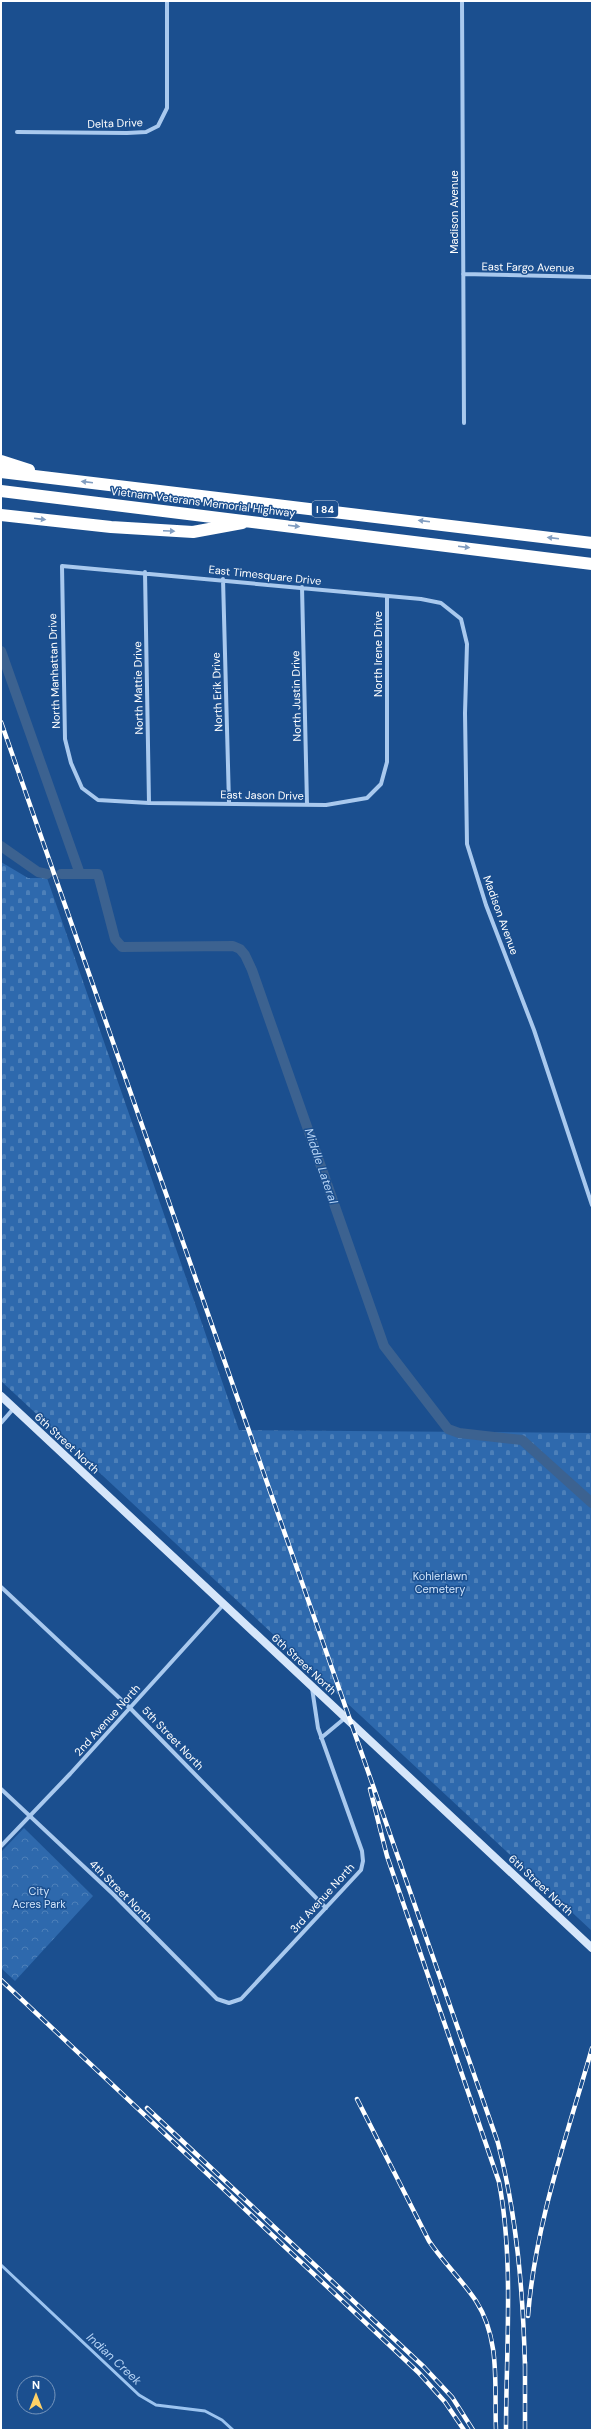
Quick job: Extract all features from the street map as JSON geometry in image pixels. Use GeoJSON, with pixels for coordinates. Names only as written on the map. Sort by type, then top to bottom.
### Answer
{"type":"FeatureCollection","features":[{"type":"Feature","properties":{"kind":"highway"},"geometry":{"type":"LineString","coordinates":[[1,461],[57,478]]}},
{"type":"Feature","properties":{"kind":"highway","name":"Vietnam Veterans Memorial Highway"},"geometry":{"type":"LineString","coordinates":[[1,472],[592,543]]}},
{"type":"Feature","properties":{"kind":"highway","name":"Vietnam Veterans Memorial Highway"},"geometry":{"type":"LineString","coordinates":[[1,491],[255,521],[592,564]]}},
{"type":"Feature","properties":{"kind":"highway"},"geometry":{"type":"LineString","coordinates":[[1,515],[111,527],[193,532],[255,521]]}},
{"type":"Feature","properties":{"kind":"street","name":"Delta Drive"},"geometry":{"type":"LineString","coordinates":[[17,132],[127,133],[146,132],[158,126],[167,108],[167,1]]}},
{"type":"Feature","properties":{"kind":"street","name":"Madison Avenue"},"geometry":{"type":"LineString","coordinates":[[462,1],[464,423]]}},
{"type":"Feature","properties":{"kind":"street","name":"East Fargo Avenue"},"geometry":{"type":"LineString","coordinates":[[463,274],[592,277]]}},
{"type":"Feature","properties":{"kind":"street","name":"East Timesquare Drive"},"geometry":{"type":"LineString","coordinates":[[62,566],[223,579],[441,603],[461,619]]}},
{"type":"Feature","properties":{"kind":"street","name":"North Manhattan Drive"},"geometry":{"type":"LineString","coordinates":[[62,566],[65,739],[75,774]]}},
{"type":"Feature","properties":{"kind":"street","name":"North Mattie Drive"},"geometry":{"type":"LineString","coordinates":[[144,572],[149,803]]}},
{"type":"Feature","properties":{"kind":"street","name":"North Erik Drive"},"geometry":{"type":"LineString","coordinates":[[223,579],[229,803]]}},
{"type":"Feature","properties":{"kind":"street","name":"North Justin Drive"},"geometry":{"type":"LineString","coordinates":[[302,587],[307,804]]}},
{"type":"Feature","properties":{"kind":"street","name":"North Irene Drive"},"geometry":{"type":"LineString","coordinates":[[386,596],[388,712]]}},
{"type":"Feature","properties":{"kind":"street","name":"Madison Avenue"},"geometry":{"type":"LineString","coordinates":[[461,619],[467,644],[465,713],[467,844],[486,905],[524,1002],[592,1205]]}},
{"type":"Feature","properties":{"kind":"street","name":"East Jason Drive"},"geometry":{"type":"LineString","coordinates":[[75,774],[82,788],[98,800],[149,803],[326,804],[367,798],[381,784],[387,762],[388,712]]}},
{"type":"Feature","properties":{"kind":"street","name":"6th Street North"},"geometry":{"type":"LineString","coordinates":[[1,1396],[592,1948]]}},
{"type":"Feature","properties":{"kind":"street"},"geometry":{"type":"LineString","coordinates":[[1,1423],[14,1408]]}},
{"type":"Feature","properties":{"kind":"street","name":"5th Street North"},"geometry":{"type":"LineString","coordinates":[[1,1587],[130,1708],[326,1908]]}},
{"type":"Feature","properties":{"kind":"street","name":"2nd Avenue North"},"geometry":{"type":"LineString","coordinates":[[1,1846],[130,1708],[224,1604]]}},
{"type":"Feature","properties":{"kind":"street","name":"3rd Avenue North"},"geometry":{"type":"LineString","coordinates":[[229,2003],[241,1999],[361,1870],[363,1861],[362,1851],[321,1738],[312,1686]]}},
{"type":"Feature","properties":{"kind":"street"},"geometry":{"type":"LineString","coordinates":[[321,1738],[346,1718]]}},
{"type":"Feature","properties":{"kind":"street","name":"4th Street North"},"geometry":{"type":"LineString","coordinates":[[1,1788],[113,1894],[217,2000],[229,2003]]}},
{"type":"Feature","properties":{"kind":"green space","name":"Kohlerlawn Cemetery"},"geometry":{"type":"Polygon","coordinates":[[[1,862],[28,878],[47,878],[239,1430],[592,1433],[592,1931],[1,1381],[1,862]]]}},
{"type":"Feature","properties":{"kind":"green space","name":"City Acres Park"},"geometry":{"type":"Polygon","coordinates":[[[24,1828],[93,1896],[15,1981],[1,1968],[1,1852],[24,1828]]]}},
{"type":"Feature","properties":{"kind":"waterway"},"geometry":{"type":"LineString","coordinates":[[1,651],[80,874]]}},
{"type":"Feature","properties":{"kind":"waterway","name":"Middle Lateral"},"geometry":{"type":"LineString","coordinates":[[1,846],[38,872],[47,874]]}},
{"type":"Feature","properties":{"kind":"waterway","name":"Middle Lateral"},"geometry":{"type":"LineString","coordinates":[[61,874],[98,874],[115,939],[122,947],[233,946],[240,949],[245,955],[252,970],[384,1346],[448,1429],[459,1433],[522,1440],[592,1503]]}},
{"type":"Feature","properties":{"kind":"waterway","name":"Indian Creek"},"geometry":{"type":"LineString","coordinates":[[1,2265],[139,2395],[156,2405],[205,2411],[222,2420],[233,2430]]}},
{"type":"Feature","properties":{"kind":"railway"},"geometry":{"type":"LineString","coordinates":[[1,722],[498,2143],[505,2171],[518,2254],[523,2310],[525,2367]]}},
{"type":"Feature","properties":{"kind":"railway"},"geometry":{"type":"LineString","coordinates":[[370,1789],[387,1856],[499,2182],[504,2212],[508,2274],[506,2430]]}},
{"type":"Feature","properties":{"kind":"railway"},"geometry":{"type":"LineString","coordinates":[[1,1980],[418,2372],[445,2402],[464,2430]]}},
{"type":"Feature","properties":{"kind":"railway"},"geometry":{"type":"LineString","coordinates":[[528,2316],[537,2248],[553,2180],[592,2048]]}},
{"type":"Feature","properties":{"kind":"railway"},"geometry":{"type":"LineString","coordinates":[[357,2099],[429,2241],[471,2293],[484,2316],[493,2347],[495,2364],[496,2430]]}},
{"type":"Feature","properties":{"kind":"railway"},"geometry":{"type":"LineString","coordinates":[[147,2108],[424,2367],[452,2397],[473,2430]]}},
{"type":"Feature","properties":{"kind":"railway"},"geometry":{"type":"LineString","coordinates":[[525,2362],[525,2430]]}}]}
